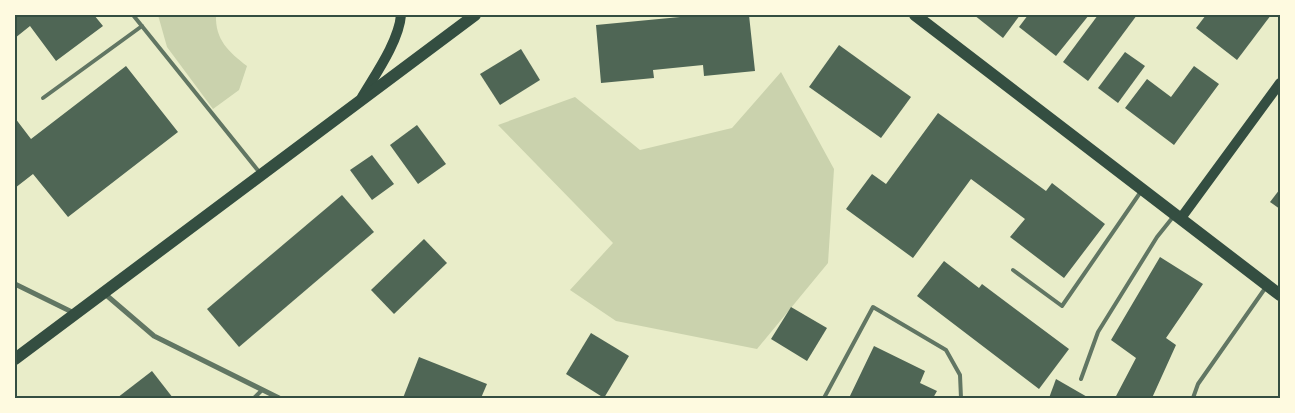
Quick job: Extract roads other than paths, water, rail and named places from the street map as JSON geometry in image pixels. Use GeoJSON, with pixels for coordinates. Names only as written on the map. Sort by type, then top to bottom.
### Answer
{"type":"FeatureCollection","features":[{"type":"Feature","properties":{"kind":"main road"},"geometry":{"type":"LineString","coordinates":[[362,99],[389,48],[400,24],[401,15]]}},
{"type":"Feature","properties":{"kind":"main road"},"geometry":{"type":"LineString","coordinates":[[15,359],[475,15]]}},
{"type":"Feature","properties":{"kind":"main road"},"geometry":{"type":"LineString","coordinates":[[915,15],[1143,188],[1280,295]]}},
{"type":"Feature","properties":{"kind":"main road"},"geometry":{"type":"LineString","coordinates":[[1178,216],[1280,83]]}},
{"type":"Feature","properties":{"kind":"street"},"geometry":{"type":"LineString","coordinates":[[15,284],[75,313]]}},
{"type":"Feature","properties":{"kind":"street"},"geometry":{"type":"LineString","coordinates":[[103,292],[154,336],[279,398]]}},
{"type":"Feature","properties":{"kind":"lane"},"geometry":{"type":"LineString","coordinates":[[133,15],[261,175]]}},
{"type":"Feature","properties":{"kind":"lane"},"geometry":{"type":"LineString","coordinates":[[43,98],[142,26]]}},
{"type":"Feature","properties":{"kind":"lane"},"geometry":{"type":"LineString","coordinates":[[1013,270],[1062,306],[1143,188]]}},
{"type":"Feature","properties":{"kind":"lane"},"geometry":{"type":"LineString","coordinates":[[1081,379],[1098,332],[1157,237],[1178,216]]}},
{"type":"Feature","properties":{"kind":"lane"},"geometry":{"type":"LineString","coordinates":[[1193,398],[1198,384],[1267,285]]}},
{"type":"Feature","properties":{"kind":"lane"},"geometry":{"type":"LineString","coordinates":[[824,398],[873,307],[946,350],[960,375],[961,398]]}},
{"type":"Feature","properties":{"kind":"lane"},"geometry":{"type":"LineString","coordinates":[[254,398],[262,390]]}}]}
